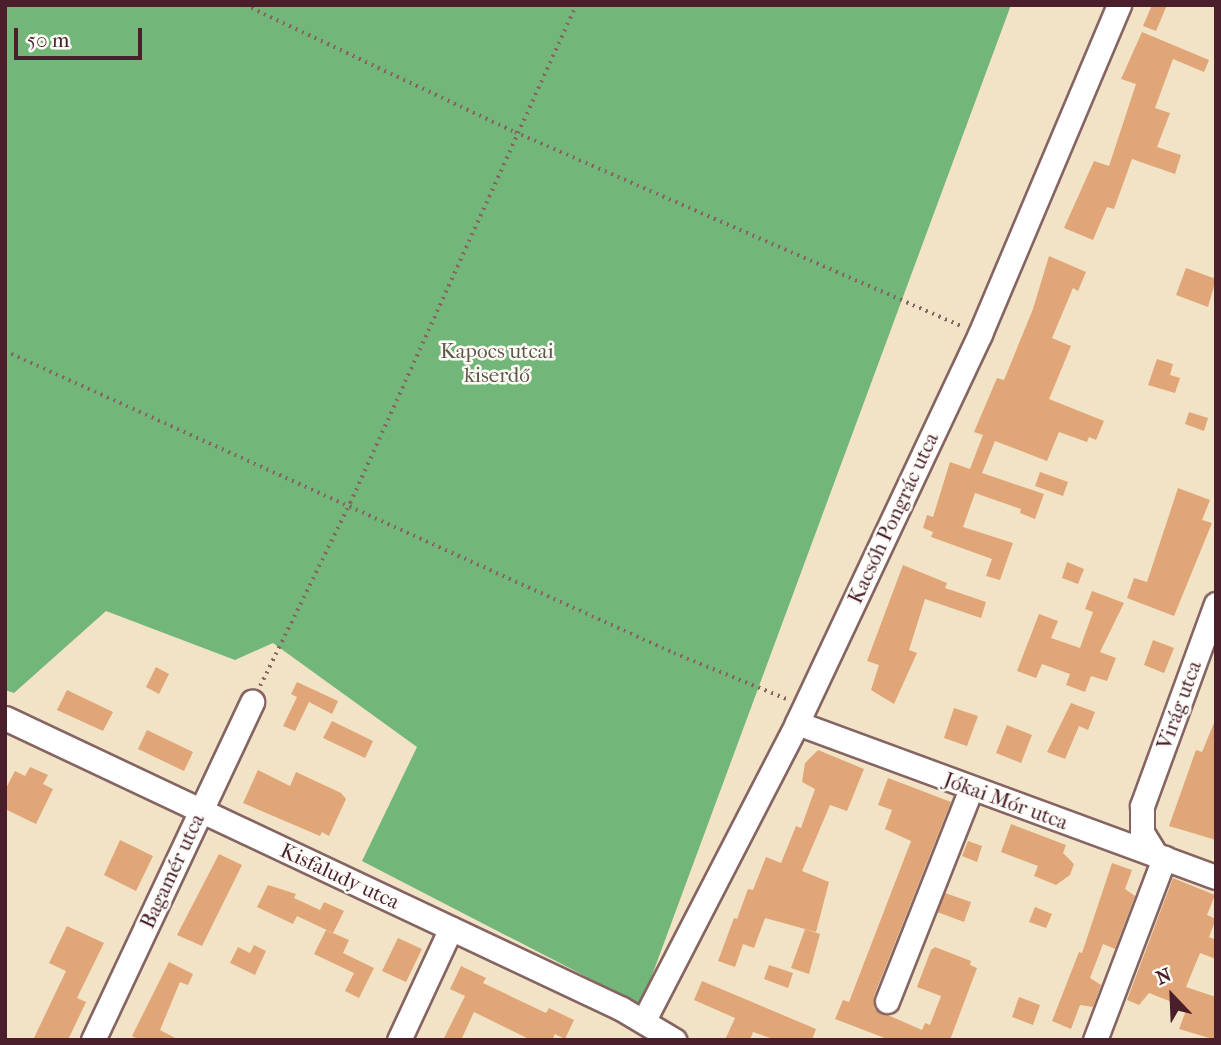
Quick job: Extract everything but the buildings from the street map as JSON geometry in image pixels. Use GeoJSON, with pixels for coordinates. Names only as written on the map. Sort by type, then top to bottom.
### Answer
{"type":"FeatureCollection","features":[{"type":"Feature","properties":{"kind":"street","name":"Kacsóh Pongrác utca"},"geometry":{"type":"LineString","coordinates":[[644,1020],[801,715],[979,334],[1119,5]]}},
{"type":"Feature","properties":{"kind":"street","name":"Virág utca"},"geometry":{"type":"LineString","coordinates":[[1098,835],[1128,824],[1142,806],[1216,604]]}},
{"type":"Feature","properties":{"kind":"street","name":"Bagamér utca"},"geometry":{"type":"LineString","coordinates":[[93,1040],[252,702]]}},
{"type":"Feature","properties":{"kind":"street","name":"Jókai Mór utca"},"geometry":{"type":"LineString","coordinates":[[801,715],[971,789],[1216,877]]}},
{"type":"Feature","properties":{"kind":"street","name":"Kisfaludy utca"},"geometry":{"type":"LineString","coordinates":[[5,719],[644,1020],[673,1039]]}},
{"type":"Feature","properties":{"kind":"street"},"geometry":{"type":"LineString","coordinates":[[887,1001],[971,789]]}},
{"type":"Feature","properties":{"kind":"street","name":"Virág utca"},"geometry":{"type":"LineString","coordinates":[[1142,806],[1142,833],[1160,857]]}},
{"type":"Feature","properties":{"kind":"street"},"geometry":{"type":"LineString","coordinates":[[1095,1040],[1160,857]]}},
{"type":"Feature","properties":{"kind":"street"},"geometry":{"type":"LineString","coordinates":[[399,1040],[451,928]]}},
{"type":"Feature","properties":{"kind":"path"},"geometry":{"type":"LineString","coordinates":[[245,5],[515,132],[979,334]]}},
{"type":"Feature","properties":{"kind":"path"},"geometry":{"type":"LineString","coordinates":[[252,702],[350,503],[515,132],[576,5]]}},
{"type":"Feature","properties":{"kind":"path"},"geometry":{"type":"LineString","coordinates":[[5,351],[350,503],[801,715]]}},
{"type":"Feature","properties":{"kind":"green space","name":"Kapocs utcai kiserdő"},"geometry":{"type":"Polygon","coordinates":[[[5,5],[1011,5],[641,1005],[362,861],[417,747],[273,643],[235,660],[106,611],[14,693],[5,690],[5,5]]]}}]}
